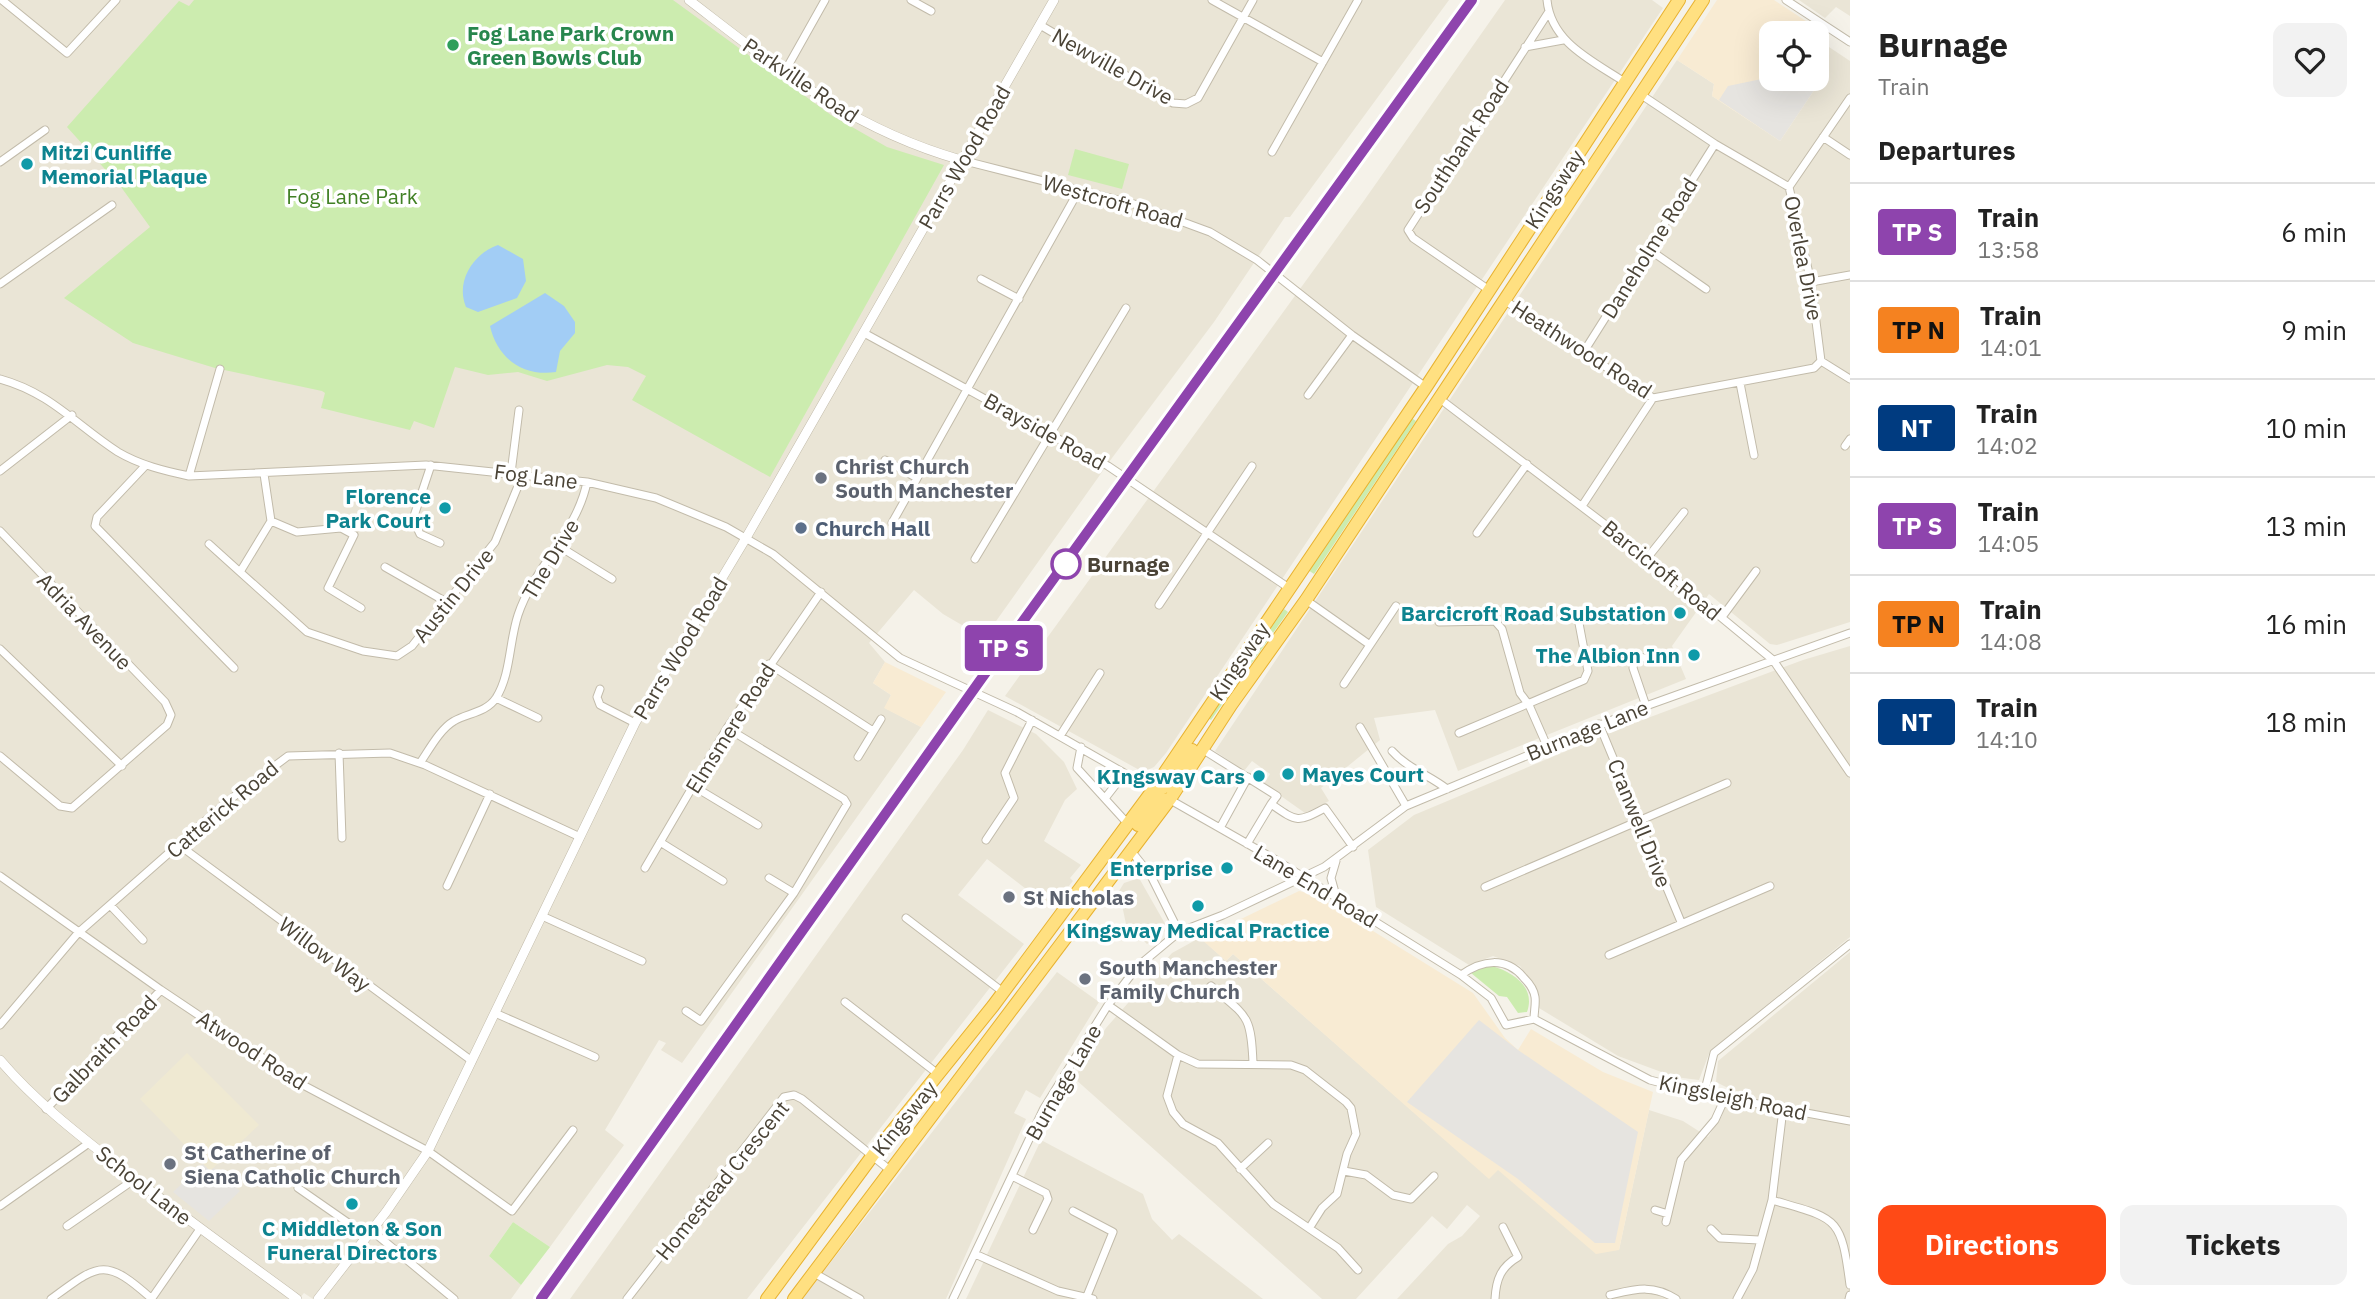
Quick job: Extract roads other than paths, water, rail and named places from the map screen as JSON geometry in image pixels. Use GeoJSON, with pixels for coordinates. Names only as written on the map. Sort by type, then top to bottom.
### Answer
{"type":"FeatureCollection","features":[{"type":"Feature","properties":{"kind":"highway","name":"Kingsway"},"geometry":{"type":"LineString","coordinates":[[794,1299],[1098,887],[1132,852],[1170,799],[1231,705],[1306,600],[1703,0]]}},
{"type":"Feature","properties":{"kind":"highway","name":"Kingsway"},"geometry":{"type":"LineString","coordinates":[[767,1299],[873,1155],[939,1075],[1132,826],[1153,790],[1426,387],[1676,1]]}},
{"type":"Feature","properties":{"kind":"highway"},"geometry":{"type":"LineString","coordinates":[[1153,790],[1163,789],[1169,784],[1210,723],[1231,705]]}},
{"type":"Feature","properties":{"kind":"highway"},"geometry":{"type":"LineString","coordinates":[[1064,912],[1098,887],[1132,826],[1157,801],[1170,799]]}},
{"type":"Feature","properties":{"kind":"street"},"geometry":{"type":"LineString","coordinates":[[2,0],[67,53],[116,0]]}},
{"type":"Feature","properties":{"kind":"street","name":"Parkville Road"},"geometry":{"type":"LineString","coordinates":[[689,0],[834,107],[918,147],[961,160]]}},
{"type":"Feature","properties":{"kind":"street"},"geometry":{"type":"LineString","coordinates":[[784,72],[825,0]]}},
{"type":"Feature","properties":{"kind":"street"},"geometry":{"type":"LineString","coordinates":[[911,0],[931,11]]}},
{"type":"Feature","properties":{"kind":"street","name":"Parrs Wood Road"},"geometry":{"type":"LineString","coordinates":[[318,1299],[428,1151],[635,723],[746,538],[1054,0]]}},
{"type":"Feature","properties":{"kind":"street"},"geometry":{"type":"LineString","coordinates":[[1212,0],[1323,62]]}},
{"type":"Feature","properties":{"kind":"street","name":"Newville Drive"},"geometry":{"type":"LineString","coordinates":[[1040,25],[1173,103],[1186,104],[1198,98],[1253,0]]}},
{"type":"Feature","properties":{"kind":"street"},"geometry":{"type":"LineString","coordinates":[[1272,152],[1358,0]]}},
{"type":"Feature","properties":{"kind":"street"},"geometry":{"type":"LineString","coordinates":[[1547,0],[1548,13],[1563,40],[1623,81]]}},
{"type":"Feature","properties":{"kind":"street"},"geometry":{"type":"LineString","coordinates":[[1786,0],[1850,42]]}},
{"type":"Feature","properties":{"kind":"street","name":"Southbank Road"},"geometry":{"type":"LineString","coordinates":[[1489,290],[1413,238],[1408,230],[1548,13]]}},
{"type":"Feature","properties":{"kind":"street"},"geometry":{"type":"LineString","coordinates":[[1525,47],[1563,40]]}},
{"type":"Feature","properties":{"kind":"street"},"geometry":{"type":"LineString","coordinates":[[1640,94],[1715,144],[1789,187]]}},
{"type":"Feature","properties":{"kind":"street","name":"Overlea Drive"},"geometry":{"type":"LineString","coordinates":[[1821,361],[1811,282],[1789,187],[1850,98]]}},
{"type":"Feature","properties":{"kind":"street"},"geometry":{"type":"LineString","coordinates":[[0,162],[45,130]]}},
{"type":"Feature","properties":{"kind":"street"},"geometry":{"type":"LineString","coordinates":[[1824,137],[1850,155]]}},
{"type":"Feature","properties":{"kind":"street","name":"Daneholme Road"},"geometry":{"type":"LineString","coordinates":[[1583,353],[1715,144]]}},
{"type":"Feature","properties":{"kind":"street","name":"Westcroft Road"},"geometry":{"type":"LineString","coordinates":[[961,160],[1179,218],[1210,232],[1257,260],[1352,335],[1426,387]]}},
{"type":"Feature","properties":{"kind":"street"},"geometry":{"type":"LineString","coordinates":[[892,523],[1079,190]]}},
{"type":"Feature","properties":{"kind":"street"},"geometry":{"type":"LineString","coordinates":[[0,284],[111,205]]}},
{"type":"Feature","properties":{"kind":"street"},"geometry":{"type":"LineString","coordinates":[[1647,248],[1706,289]]}},
{"type":"Feature","properties":{"kind":"street"},"geometry":{"type":"LineString","coordinates":[[1811,282],[1850,275]]}},
{"type":"Feature","properties":{"kind":"street"},"geometry":{"type":"LineString","coordinates":[[981,279],[1019,299]]}},
{"type":"Feature","properties":{"kind":"street","name":"Heathwood Road"},"geometry":{"type":"LineString","coordinates":[[1504,300],[1653,398],[1814,368],[1821,361]]}},
{"type":"Feature","properties":{"kind":"street"},"geometry":{"type":"LineString","coordinates":[[975,559],[1126,308]]}},
{"type":"Feature","properties":{"kind":"street","name":"Brayside Road"},"geometry":{"type":"LineString","coordinates":[[864,332],[1108,466],[1289,588]]}},
{"type":"Feature","properties":{"kind":"street"},"geometry":{"type":"LineString","coordinates":[[1308,395],[1352,335]]}},
{"type":"Feature","properties":{"kind":"street"},"geometry":{"type":"LineString","coordinates":[[1821,361],[1850,379]]}},
{"type":"Feature","properties":{"kind":"street"},"geometry":{"type":"LineString","coordinates":[[189,476],[220,369]]}},
{"type":"Feature","properties":{"kind":"street","name":"Fog Lane"},"geometry":{"type":"LineString","coordinates":[[0,379],[30,390],[72,415],[119,452],[146,465],[189,476],[380,466],[432,466],[587,482],[656,498],[746,538],[773,554],[877,642],[900,658],[1032,720],[1170,799]]}},
{"type":"Feature","properties":{"kind":"street"},"geometry":{"type":"LineString","coordinates":[[1740,383],[1754,455]]}},
{"type":"Feature","properties":{"kind":"street"},"geometry":{"type":"LineString","coordinates":[[1582,506],[1653,398]]}},
{"type":"Feature","properties":{"kind":"street","name":"Barcicroft Road"},"geometry":{"type":"LineString","coordinates":[[1440,399],[1582,506],[1773,660],[1850,773]]}},
{"type":"Feature","properties":{"kind":"street"},"geometry":{"type":"LineString","coordinates":[[511,473],[519,410]]}},
{"type":"Feature","properties":{"kind":"street"},"geometry":{"type":"LineString","coordinates":[[0,471],[72,415]]}},
{"type":"Feature","properties":{"kind":"street"},"geometry":{"type":"LineString","coordinates":[[885,460],[917,478]]}},
{"type":"Feature","properties":{"kind":"street"},"geometry":{"type":"LineString","coordinates":[[1477,533],[1527,464]]}},
{"type":"Feature","properties":{"kind":"street"},"geometry":{"type":"LineString","coordinates":[[146,465],[97,517],[94,526],[234,668]]}},
{"type":"Feature","properties":{"kind":"street"},"geometry":{"type":"LineString","coordinates":[[432,466],[413,519],[421,534],[440,543]]}},
{"type":"Feature","properties":{"kind":"street"},"geometry":{"type":"LineString","coordinates":[[1159,606],[1252,466]]}},
{"type":"Feature","properties":{"kind":"street"},"geometry":{"type":"LineString","coordinates":[[240,572],[271,520],[264,474]]}},
{"type":"Feature","properties":{"kind":"street","name":"Austin Drive"},"geometry":{"type":"LineString","coordinates":[[209,544],[307,632],[381,655],[397,656],[412,646],[495,542],[523,474]]}},
{"type":"Feature","properties":{"kind":"street","name":"The Drive"},"geometry":{"type":"LineString","coordinates":[[496,698],[508,666],[518,616],[530,589],[581,509],[587,482]]}},
{"type":"Feature","properties":{"kind":"street"},"geometry":{"type":"LineString","coordinates":[[1647,558],[1684,512]]}},
{"type":"Feature","properties":{"kind":"street"},"geometry":{"type":"LineString","coordinates":[[271,520],[297,532],[341,528],[354,536],[328,588],[361,608]]}},
{"type":"Feature","properties":{"kind":"street","name":"Adria Avenue"},"geometry":{"type":"LineString","coordinates":[[0,531],[170,711],[167,725],[121,766]]}},
{"type":"Feature","properties":{"kind":"street"},"geometry":{"type":"LineString","coordinates":[[557,545],[612,579]]}},
{"type":"Feature","properties":{"kind":"street"},"geometry":{"type":"LineString","coordinates":[[385,567],[448,603]]}},
{"type":"Feature","properties":{"kind":"street"},"geometry":{"type":"LineString","coordinates":[[1722,617],[1756,571]]}},
{"type":"Feature","properties":{"kind":"street","name":"Elmsmere Road"},"geometry":{"type":"LineString","coordinates":[[645,868],[727,728],[821,592]]}},
{"type":"Feature","properties":{"kind":"street"},"geometry":{"type":"LineString","coordinates":[[1306,600],[1370,645]]}},
{"type":"Feature","properties":{"kind":"street"},"geometry":{"type":"LineString","coordinates":[[1344,684],[1395,606]]}},
{"type":"Feature","properties":{"kind":"street"},"geometry":{"type":"LineString","coordinates":[[1459,733],[1584,680],[1588,671],[1578,618]]}},
{"type":"Feature","properties":{"kind":"street"},"geometry":{"type":"LineString","coordinates":[[1439,622],[1495,621],[1502,629],[1520,693],[1529,705],[1547,746]]}},
{"type":"Feature","properties":{"kind":"street","name":"Burnage Lane"},"geometry":{"type":"LineString","coordinates":[[953,1299],[1044,1108],[1108,1005],[1136,967],[1179,932],[1304,878],[1338,857],[1406,806],[1599,724],[1850,633]]}},
{"type":"Feature","properties":{"kind":"street"},"geometry":{"type":"LineString","coordinates":[[0,649],[121,766],[72,808],[60,806],[0,756]]}},
{"type":"Feature","properties":{"kind":"street"},"geometry":{"type":"LineString","coordinates":[[1644,658],[1635,656],[1633,668],[1646,706]]}},
{"type":"Feature","properties":{"kind":"street"},"geometry":{"type":"LineString","coordinates":[[769,664],[873,731]]}},
{"type":"Feature","properties":{"kind":"street"},"geometry":{"type":"LineString","coordinates":[[1060,736],[1100,673]]}},
{"type":"Feature","properties":{"kind":"street"},"geometry":{"type":"LineString","coordinates":[[600,689],[597,697],[600,705],[635,723]]}},
{"type":"Feature","properties":{"kind":"street"},"geometry":{"type":"LineString","coordinates":[[420,763],[451,723],[483,710],[496,698],[538,718]]}},
{"type":"Feature","properties":{"kind":"street"},"geometry":{"type":"LineString","coordinates":[[858,757],[881,719]]}},
{"type":"Feature","properties":{"kind":"street"},"geometry":{"type":"LineString","coordinates":[[986,840],[1014,798],[1005,773],[1032,720]]}},
{"type":"Feature","properties":{"kind":"street","name":"Cranwell Drive"},"geometry":{"type":"LineString","coordinates":[[1599,724],[1681,922]]}},
{"type":"Feature","properties":{"kind":"street"},"geometry":{"type":"LineString","coordinates":[[1360,727],[1406,806]]}},
{"type":"Feature","properties":{"kind":"street"},"geometry":{"type":"LineString","coordinates":[[686,1011],[701,1021],[794,893],[847,804],[727,728]]}},
{"type":"Feature","properties":{"kind":"street"},"geometry":{"type":"LineString","coordinates":[[1081,747],[1077,768],[1132,826]]}},
{"type":"Feature","properties":{"kind":"street"},"geometry":{"type":"LineString","coordinates":[[1202,750],[1277,796],[1247,844]]}},
{"type":"Feature","properties":{"kind":"street","name":"Catterick Road"},"geometry":{"type":"LineString","coordinates":[[0,1025],[78,933],[280,760],[301,755],[382,751],[420,763],[580,837]]}},
{"type":"Feature","properties":{"kind":"street"},"geometry":{"type":"LineString","coordinates":[[1392,751],[1404,764],[1427,773],[1447,789]]}},
{"type":"Feature","properties":{"kind":"street"},"geometry":{"type":"LineString","coordinates":[[339,753],[342,838]]}},
{"type":"Feature","properties":{"kind":"street"},"geometry":{"type":"LineString","coordinates":[[1106,797],[1124,774]]}},
{"type":"Feature","properties":{"kind":"street"},"geometry":{"type":"LineString","coordinates":[[1220,828],[1248,777]]}},
{"type":"Feature","properties":{"kind":"street"},"geometry":{"type":"LineString","coordinates":[[1485,887],[1727,783]]}},
{"type":"Feature","properties":{"kind":"street"},"geometry":{"type":"LineString","coordinates":[[693,786],[758,825]]}},
{"type":"Feature","properties":{"kind":"street"},"geometry":{"type":"LineString","coordinates":[[447,886],[489,794]]}},
{"type":"Feature","properties":{"kind":"street","name":"Lane End Road"},"geometry":{"type":"LineString","coordinates":[[1170,799],[1461,975],[1491,998],[1506,1025],[1534,1019]]}},
{"type":"Feature","properties":{"kind":"street"},"geometry":{"type":"LineString","coordinates":[[1271,804],[1293,820],[1301,821],[1325,808],[1353,846]]}},
{"type":"Feature","properties":{"kind":"street"},"geometry":{"type":"LineString","coordinates":[[660,842],[723,881]]}},
{"type":"Feature","properties":{"kind":"street","name":"Willow Way"},"geometry":{"type":"LineString","coordinates":[[179,845],[472,1061]]}},
{"type":"Feature","properties":{"kind":"street"},"geometry":{"type":"LineString","coordinates":[[1132,852],[1151,876],[1179,932]]}},
{"type":"Feature","properties":{"kind":"street"},"geometry":{"type":"LineString","coordinates":[[1338,857],[1331,878],[1339,899]]}},
{"type":"Feature","properties":{"kind":"street","name":"Atwood Road"},"geometry":{"type":"LineString","coordinates":[[0,876],[78,933],[303,1085],[428,1151],[512,1210],[573,1130]]}},
{"type":"Feature","properties":{"kind":"street"},"geometry":{"type":"LineString","coordinates":[[769,878],[794,893]]}},
{"type":"Feature","properties":{"kind":"street"},"geometry":{"type":"LineString","coordinates":[[1609,955],[1770,886]]}},
{"type":"Feature","properties":{"kind":"street"},"geometry":{"type":"LineString","coordinates":[[110,905],[143,940]]}},
{"type":"Feature","properties":{"kind":"street"},"geometry":{"type":"LineString","coordinates":[[542,916],[642,961]]}},
{"type":"Feature","properties":{"kind":"street"},"geometry":{"type":"LineString","coordinates":[[905,918],[1003,992]]}},
{"type":"Feature","properties":{"kind":"street"},"geometry":{"type":"LineString","coordinates":[[1704,1094],[1714,1053],[1850,944]]}},
{"type":"Feature","properties":{"kind":"street"},"geometry":{"type":"LineString","coordinates":[[1461,975],[1489,961],[1506,963],[1519,972],[1529,984],[1535,996],[1534,1019]]}},
{"type":"Feature","properties":{"kind":"street"},"geometry":{"type":"LineString","coordinates":[[1207,990],[1211,986],[1246,1016],[1251,1025],[1253,1063]]}},
{"type":"Feature","properties":{"kind":"street","name":"Galbraith Road"},"geometry":{"type":"LineString","coordinates":[[46,1109],[161,990]]}},
{"type":"Feature","properties":{"kind":"street"},"geometry":{"type":"LineString","coordinates":[[845,1002],[939,1075]]}},
{"type":"Feature","properties":{"kind":"street"},"geometry":{"type":"LineString","coordinates":[[1108,1005],[1178,1055],[1198,1064],[1291,1065],[1306,1070],[1351,1108],[1356,1134],[1347,1154],[1338,1195],[1322,1208],[1310,1227]]}},
{"type":"Feature","properties":{"kind":"street"},"geometry":{"type":"LineString","coordinates":[[495,1013],[595,1057]]}},
{"type":"Feature","properties":{"kind":"street","name":"Kingsleigh Road"},"geometry":{"type":"LineString","coordinates":[[1534,1019],[1650,1080],[1704,1094],[1850,1121]]}},
{"type":"Feature","properties":{"kind":"street"},"geometry":{"type":"LineString","coordinates":[[1178,1055],[1167,1096],[1173,1112],[1183,1124],[1218,1143],[1273,1204],[1338,1248],[1358,1270]]}},
{"type":"Feature","properties":{"kind":"street","name":"School Lane"},"geometry":{"type":"LineString","coordinates":[[0,1060],[46,1109],[200,1229],[297,1299]]}},
{"type":"Feature","properties":{"kind":"street","name":"Homestead Crescent"},"geometry":{"type":"LineString","coordinates":[[627,1299],[784,1097],[794,1095],[802,1099],[891,1171]]}},
{"type":"Feature","properties":{"kind":"street"},"geometry":{"type":"LineString","coordinates":[[1654,1210],[1667,1218],[1681,1160],[1715,1120],[1725,1098]]}},
{"type":"Feature","properties":{"kind":"street"},"geometry":{"type":"LineString","coordinates":[[1737,1299],[1753,1269],[1772,1200],[1783,1109]]}},
{"type":"Feature","properties":{"kind":"street"},"geometry":{"type":"LineString","coordinates":[[0,1206],[89,1143]]}},
{"type":"Feature","properties":{"kind":"street"},"geometry":{"type":"LineString","coordinates":[[1240,1169],[1268,1143]]}},
{"type":"Feature","properties":{"kind":"street"},"geometry":{"type":"LineString","coordinates":[[1344,1171],[1366,1175],[1393,1195],[1411,1199],[1434,1176]]}},
{"type":"Feature","properties":{"kind":"street"},"geometry":{"type":"LineString","coordinates":[[1012,1176],[1046,1193],[1048,1199],[1032,1230]]}},
{"type":"Feature","properties":{"kind":"street"},"geometry":{"type":"LineString","coordinates":[[67,1226],[135,1179]]}},
{"type":"Feature","properties":{"kind":"street"},"geometry":{"type":"LineString","coordinates":[[298,1188],[369,1233],[454,1299]]}},
{"type":"Feature","properties":{"kind":"street"},"geometry":{"type":"LineString","coordinates":[[1772,1200],[1828,1217],[1839,1230],[1844,1244],[1850,1285]]}},
{"type":"Feature","properties":{"kind":"street"},"geometry":{"type":"LineString","coordinates":[[975,1254],[1058,1291],[1090,1298],[1113,1232],[1073,1211]]}},
{"type":"Feature","properties":{"kind":"street"},"geometry":{"type":"LineString","coordinates":[[1495,1299],[1498,1277],[1506,1264],[1518,1257],[1503,1227]]}},
{"type":"Feature","properties":{"kind":"street"},"geometry":{"type":"LineString","coordinates":[[51,1299],[88,1272],[110,1268],[152,1299],[200,1229]]}},
{"type":"Feature","properties":{"kind":"street"},"geometry":{"type":"LineString","coordinates":[[1711,1229],[1720,1238],[1759,1240]]}},
{"type":"Feature","properties":{"kind":"street"},"geometry":{"type":"LineString","coordinates":[[814,1273],[860,1299]]}},
{"type":"Feature","properties":{"kind":"street"},"geometry":{"type":"LineString","coordinates":[[1611,1294],[1645,1287],[1660,1289],[1676,1299]]}},
{"type":"Feature","properties":{"kind":"street"},"geometry":{"type":"LineString","coordinates":[[1054,1299],[1058,1291]]}},
{"type":"Feature","properties":{"kind":"water"},"geometry":{"type":"Polygon","coordinates":[[[498,245],[523,259],[526,281],[517,298],[478,312],[466,307],[463,297],[465,278],[481,254],[498,245]]]}},
{"type":"Feature","properties":{"kind":"water"},"geometry":{"type":"Polygon","coordinates":[[[545,293],[564,306],[575,322],[575,333],[560,351],[556,372],[544,373],[513,363],[499,347],[490,326],[545,293]]]}},
{"type":"Feature","properties":{"kind":"railway"},"geometry":{"type":"LineString","coordinates":[[541,1299],[979,682],[1472,0]]}},
{"type":"Feature","properties":{"kind":"train"},"geometry":{"type":"LineString","coordinates":[[541,1299],[979,682],[1472,0]]}},
{"type":"Feature","properties":{"kind":"place","name":"Fog Lane Park Crown Green Bowls Club"},"geometry":{"type":"Point","coordinates":[453,45]}},
{"type":"Feature","properties":{"kind":"place","name":"Mitzi Cunliffe Memorial Plaque"},"geometry":{"type":"Point","coordinates":[27,164]}},
{"type":"Feature","properties":{"kind":"place","name":"Christ Church South Manchester"},"geometry":{"type":"Point","coordinates":[821,478]}},
{"type":"Feature","properties":{"kind":"place","name":"Florence Park Court"},"geometry":{"type":"Point","coordinates":[445,508]}},
{"type":"Feature","properties":{"kind":"place","name":"Church Hall"},"geometry":{"type":"Point","coordinates":[801,528]}},
{"type":"Feature","properties":{"kind":"place","name":"Burnage"},"geometry":{"type":"Point","coordinates":[1066,564]}},
{"type":"Feature","properties":{"kind":"place","name":"Barcicroft Road Substation"},"geometry":{"type":"Point","coordinates":[1680,613]}},
{"type":"Feature","properties":{"kind":"place","name":"The Albion Inn"},"geometry":{"type":"Point","coordinates":[1694,655]}},
{"type":"Feature","properties":{"kind":"place","name":"Mayes Court"},"geometry":{"type":"Point","coordinates":[1288,774]}},
{"type":"Feature","properties":{"kind":"place","name":"KIngsway Cars"},"geometry":{"type":"Point","coordinates":[1259,776]}},
{"type":"Feature","properties":{"kind":"place","name":"Enterprise"},"geometry":{"type":"Point","coordinates":[1227,868]}},
{"type":"Feature","properties":{"kind":"place","name":"St Nicholas"},"geometry":{"type":"Point","coordinates":[1009,897]}},
{"type":"Feature","properties":{"kind":"place","name":"Kingsway Medical Practice"},"geometry":{"type":"Point","coordinates":[1198,906]}},
{"type":"Feature","properties":{"kind":"place","name":"South Manchester Family Church"},"geometry":{"type":"Point","coordinates":[1085,979]}},
{"type":"Feature","properties":{"kind":"place","name":"St Catherine of Siena Catholic Church"},"geometry":{"type":"Point","coordinates":[170,1164]}},
{"type":"Feature","properties":{"kind":"place","name":"C Middleton & Son Funeral Directors"},"geometry":{"type":"Point","coordinates":[352,1204]}},
{"type":"Feature","properties":{"kind":"park label","name":"Fog Lane Park"},"geometry":{"type":"Point","coordinates":[352,196]}}]}
